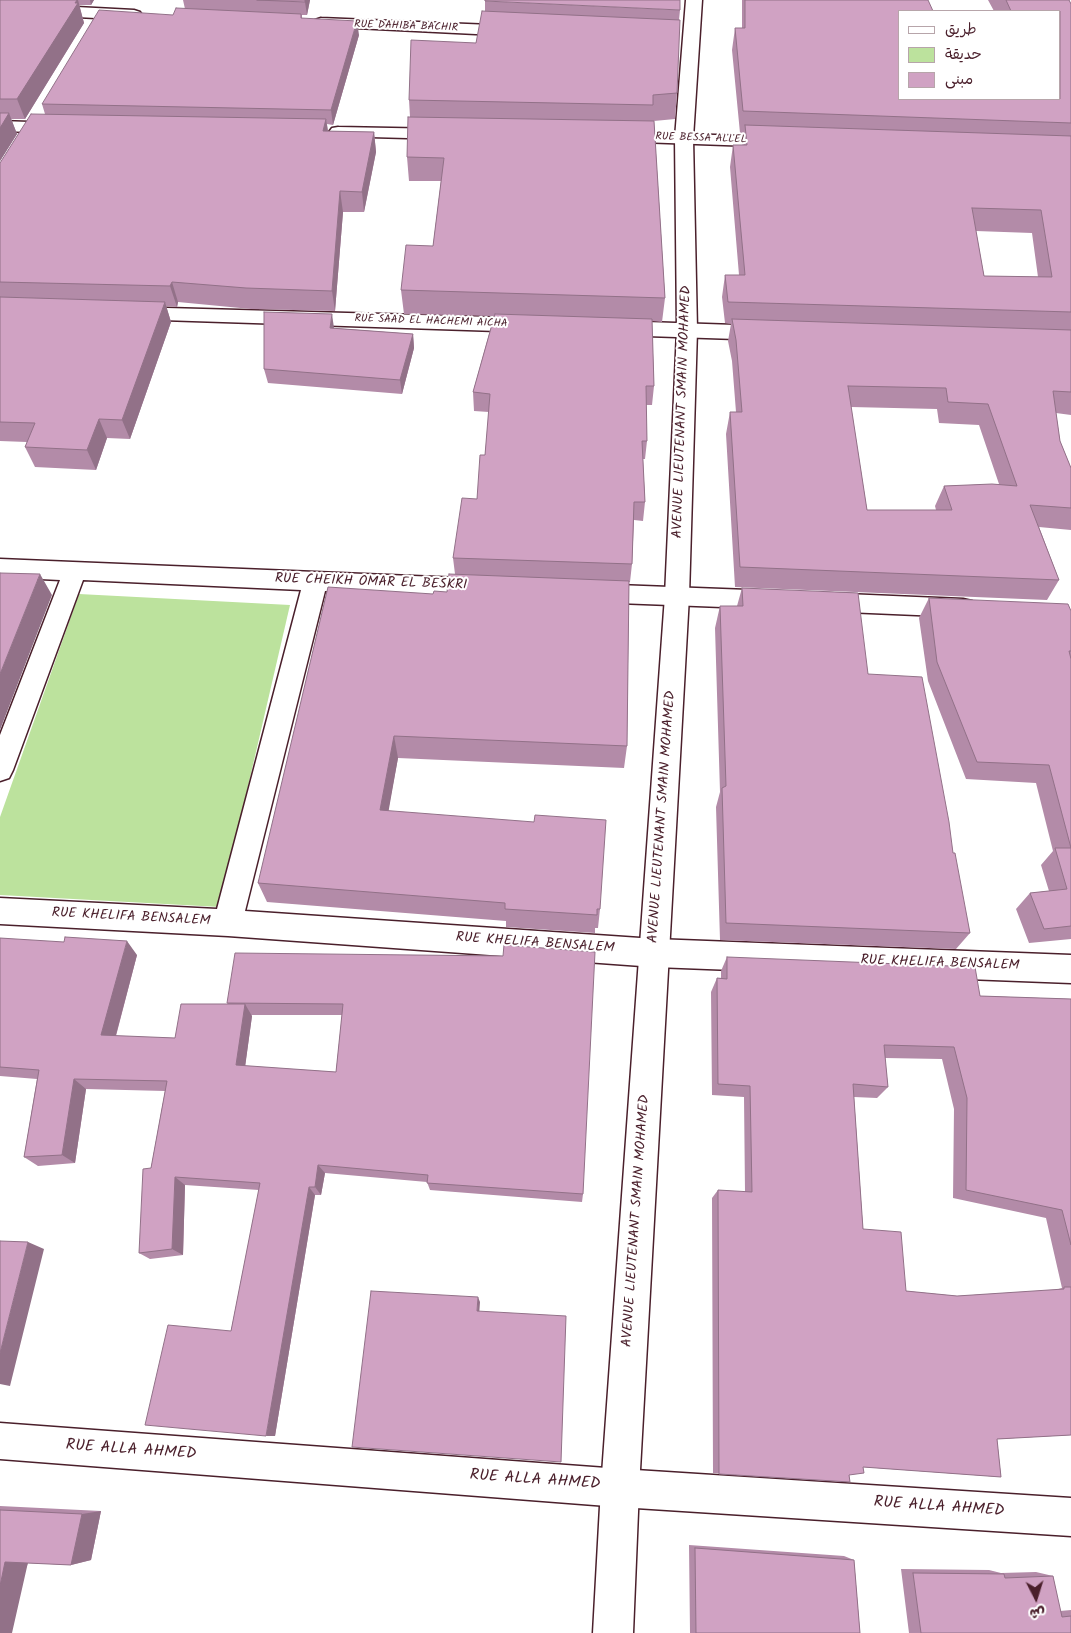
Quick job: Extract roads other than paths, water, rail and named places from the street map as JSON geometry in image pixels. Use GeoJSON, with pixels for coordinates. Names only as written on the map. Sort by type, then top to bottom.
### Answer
{"type":"FeatureCollection","features":[{"type":"Feature","properties":{"kind":"street","name":"AVENUE LIEUTENANT SMAIN MOHAMED"},"geometry":{"type":"LineString","coordinates":[[613,1633],[620,1488],[676,596],[687,330],[682,38],[694,0]]}},
{"type":"Feature","properties":{"kind":"street"},"geometry":{"type":"LineString","coordinates":[[90,30],[103,7]]}},
{"type":"Feature","properties":{"kind":"street"},"geometry":{"type":"LineString","coordinates":[[0,8],[103,7],[149,15]]}},
{"type":"Feature","properties":{"kind":"street","name":"RUE DAHIBA BACHIR"},"geometry":{"type":"LineString","coordinates":[[307,22],[534,32]]}},
{"type":"Feature","properties":{"kind":"street"},"geometry":{"type":"LineString","coordinates":[[27,135],[41,111]]}},
{"type":"Feature","properties":{"kind":"street"},"geometry":{"type":"LineString","coordinates":[[0,126],[27,135],[81,128]]}},
{"type":"Feature","properties":{"kind":"street"},"geometry":{"type":"LineString","coordinates":[[318,132],[466,135]]}},
{"type":"Feature","properties":{"kind":"street","name":"RUE BESSA ALLEL"},"geometry":{"type":"LineString","coordinates":[[605,137],[793,142]]}},
{"type":"Feature","properties":{"kind":"street","name":"RUE SAAD EL HACHEMI AICHA"},"geometry":{"type":"LineString","coordinates":[[110,312],[548,326]]}},
{"type":"Feature","properties":{"kind":"street"},"geometry":{"type":"LineString","coordinates":[[598,327],[786,333]]}},
{"type":"Feature","properties":{"kind":"street","name":"RUE CHEIKH OMAR EL BESKRI"},"geometry":{"type":"LineString","coordinates":[[0,568],[510,589]]}},
{"type":"Feature","properties":{"kind":"street"},"geometry":{"type":"LineString","coordinates":[[0,770],[75,571]]}},
{"type":"Feature","properties":{"kind":"street"},"geometry":{"type":"LineString","coordinates":[[228,923],[315,581]]}},
{"type":"Feature","properties":{"kind":"street"},"geometry":{"type":"LineString","coordinates":[[569,592],[982,609]]}},
{"type":"Feature","properties":{"kind":"street","name":"RUE KHELIFA BENSALEM"},"geometry":{"type":"LineString","coordinates":[[0,911],[228,923],[655,953],[1071,969]]}},
{"type":"Feature","properties":{"kind":"street","name":"RUE ALLA AHMED"},"geometry":{"type":"LineString","coordinates":[[0,1441],[620,1488],[1071,1517]]}}]}
